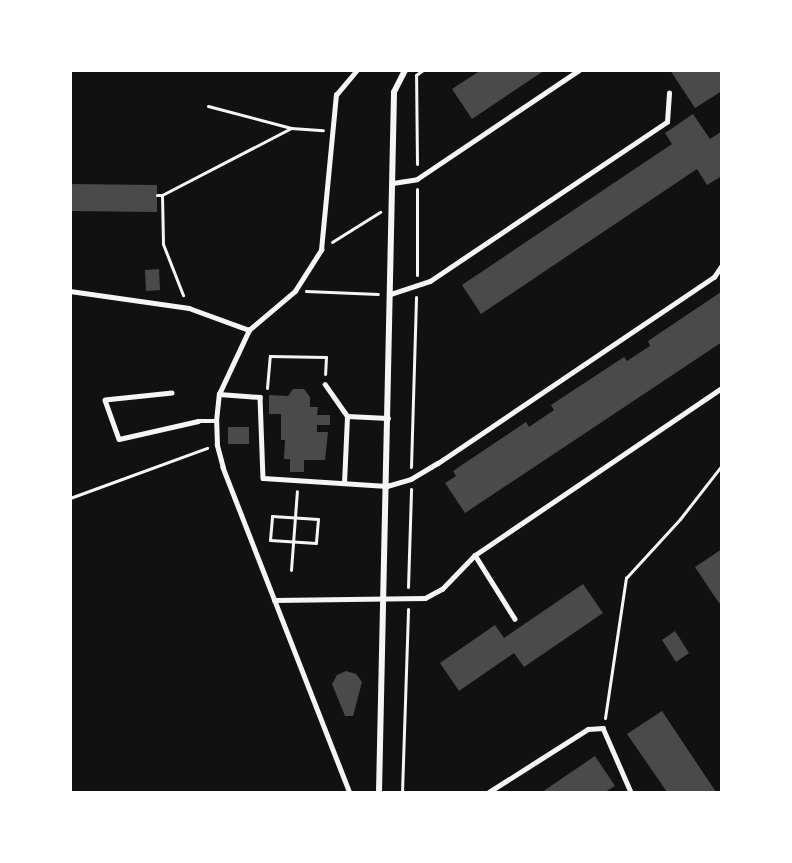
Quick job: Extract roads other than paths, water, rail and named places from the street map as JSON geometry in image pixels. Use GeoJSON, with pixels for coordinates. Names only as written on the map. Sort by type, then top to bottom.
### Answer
{"type":"FeatureCollection","features":[{"type":"Feature","properties":{"kind":"street"},"geometry":{"type":"LineString","coordinates":[[379,792],[392,294],[394,92],[405,70]]}},
{"type":"Feature","properties":{"kind":"lane"},"geometry":{"type":"LineString","coordinates":[[349,792],[274,600],[217,445],[216,421],[219,394],[249,330],[295,291],[321,250],[336,95],[357,70]]}},
{"type":"Feature","properties":{"kind":"lane"},"geometry":{"type":"LineString","coordinates":[[393,183],[417,179],[579,70]]}},
{"type":"Feature","properties":{"kind":"lane"},"geometry":{"type":"LineString","coordinates":[[392,294],[430,281],[667,122],[669,93]]}},
{"type":"Feature","properties":{"kind":"lane"},"geometry":{"type":"LineString","coordinates":[[219,394],[260,397],[263,478],[387,486],[411,479],[714,277],[722,265]]}},
{"type":"Feature","properties":{"kind":"lane"},"geometry":{"type":"LineString","coordinates":[[70,291],[189,308],[249,330]]}},
{"type":"Feature","properties":{"kind":"lane"},"geometry":{"type":"LineString","coordinates":[[325,384],[346,416],[344,483]]}},
{"type":"Feature","properties":{"kind":"lane"},"geometry":{"type":"LineString","coordinates":[[274,600],[408,599],[425,597],[442,589],[475,555],[722,388]]}},
{"type":"Feature","properties":{"kind":"lane"},"geometry":{"type":"LineString","coordinates":[[172,393],[105,400],[119,439],[198,421],[216,421]]}},
{"type":"Feature","properties":{"kind":"lane"},"geometry":{"type":"LineString","coordinates":[[346,416],[388,418]]}},
{"type":"Feature","properties":{"kind":"lane"},"geometry":{"type":"LineString","coordinates":[[475,555],[515,619]]}},
{"type":"Feature","properties":{"kind":"lane"},"geometry":{"type":"LineString","coordinates":[[489,792],[588,729],[603,728],[631,792]]}}]}
